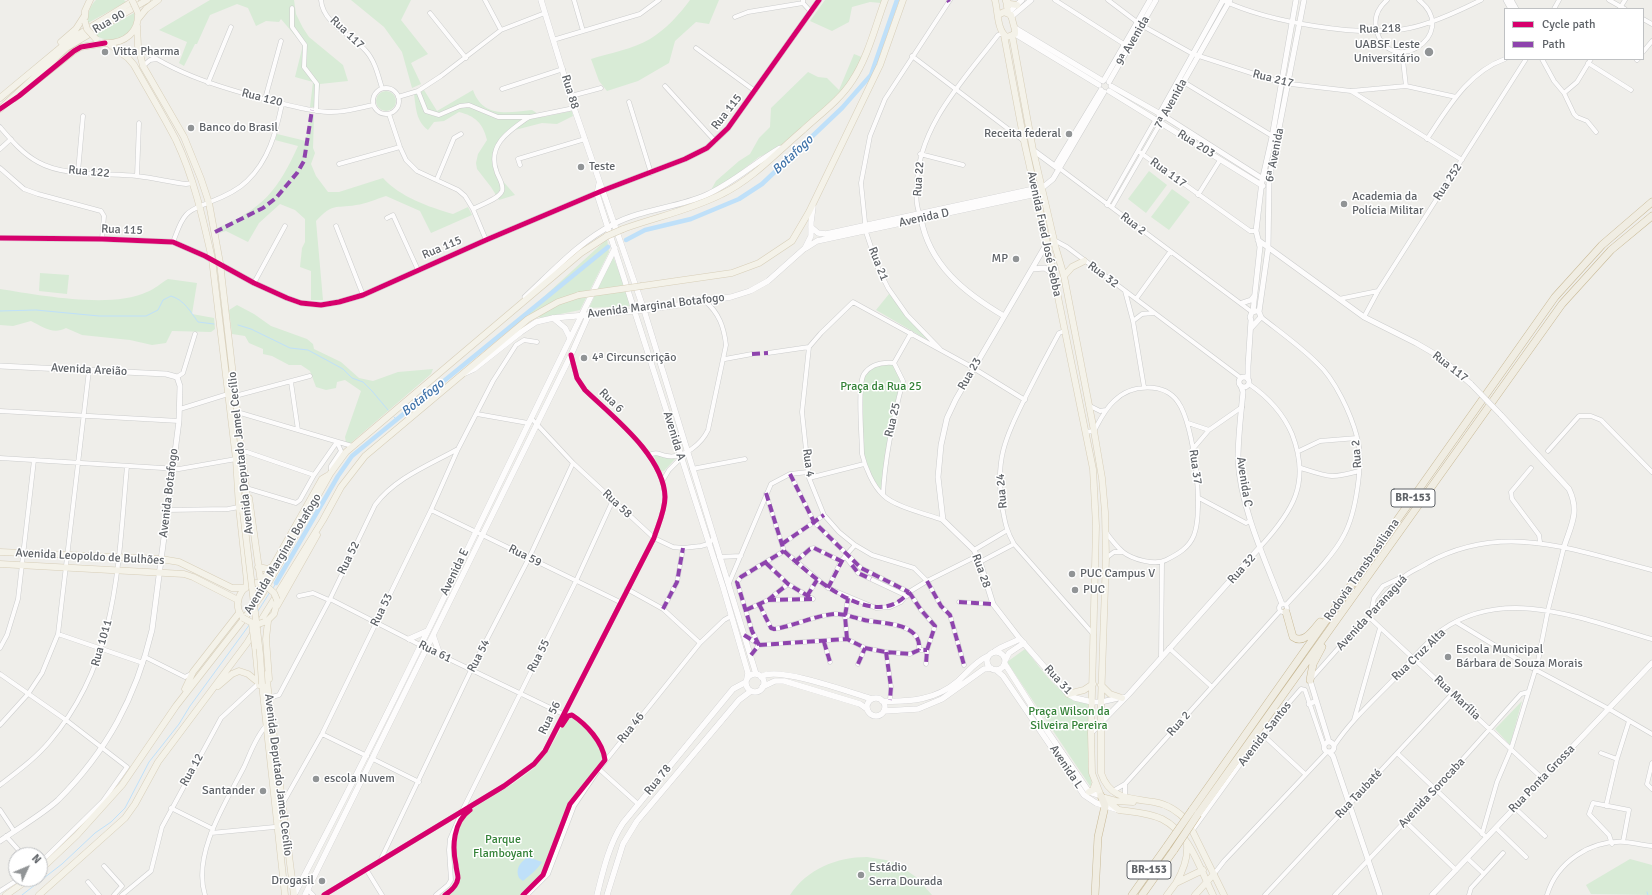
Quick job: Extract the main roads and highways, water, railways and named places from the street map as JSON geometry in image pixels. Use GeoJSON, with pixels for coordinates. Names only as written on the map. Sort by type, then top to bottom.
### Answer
{"type":"FeatureCollection","features":[{"type":"Feature","properties":{"kind":"highway","name":"Rodovia Transbrasiliana"},"geometry":{"type":"LineString","coordinates":[[1142,895],[1174,850],[1195,812],[1344,595],[1555,297],[1602,245],[1652,202]]}},
{"type":"Feature","properties":{"kind":"highway","name":"Rodovia Transbrasiliana"},"geometry":{"type":"LineString","coordinates":[[1132,895],[1167,846],[1195,812],[1334,624],[1562,304],[1611,250],[1652,216]]}},
{"type":"Feature","properties":{"kind":"highway"},"geometry":{"type":"LineString","coordinates":[[1284,608],[1293,637],[1302,640],[1308,636],[1344,595]]}},
{"type":"Feature","properties":{"kind":"highway"},"geometry":{"type":"LineString","coordinates":[[1310,680],[1313,664],[1334,624]]}},
{"type":"Feature","properties":{"kind":"highway"},"geometry":{"type":"LineString","coordinates":[[1095,895],[1098,837],[1105,806],[1101,796]]}},
{"type":"Feature","properties":{"kind":"main road"},"geometry":{"type":"LineString","coordinates":[[85,0],[85,13]]}},
{"type":"Feature","properties":{"kind":"main road"},"geometry":{"type":"LineString","coordinates":[[0,98],[76,29],[90,0]]}},
{"type":"Feature","properties":{"kind":"main road"},"geometry":{"type":"LineString","coordinates":[[132,0],[138,16],[158,0]]}},
{"type":"Feature","properties":{"kind":"main road","name":"Rua 90"},"geometry":{"type":"LineString","coordinates":[[0,98],[71,39],[135,0]]}},
{"type":"Feature","properties":{"kind":"main road","name":"Rua 90"},"geometry":{"type":"LineString","coordinates":[[0,109],[66,48],[147,0]]}},
{"type":"Feature","properties":{"kind":"main road","name":"Rua 88"},"geometry":{"type":"LineString","coordinates":[[541,0],[599,184],[604,190]]}},
{"type":"Feature","properties":{"kind":"main road","name":"Avenida Marginal Botafogo"},"geometry":{"type":"LineString","coordinates":[[48,862],[101,810],[122,785],[176,706],[261,596],[330,473],[352,446],[586,250],[606,236],[623,229],[682,211],[724,194],[764,164],[837,99],[852,82],[864,58],[884,0]]}},
{"type":"Feature","properties":{"kind":"main road","name":"Avenida Marginal Botafogo"},"geometry":{"type":"LineString","coordinates":[[39,895],[125,818],[135,804],[158,762],[247,643],[323,520],[341,487],[365,456],[528,319],[558,302],[579,295],[732,273],[760,264],[792,241],[801,228],[815,201],[880,65],[903,0]]}},
{"type":"Feature","properties":{"kind":"main road"},"geometry":{"type":"LineString","coordinates":[[995,0],[998,15],[1002,12],[1010,15]]}},
{"type":"Feature","properties":{"kind":"main road"},"geometry":{"type":"LineString","coordinates":[[1006,0],[1010,15]]}},
{"type":"Feature","properties":{"kind":"main road"},"geometry":{"type":"LineString","coordinates":[[1006,0],[1010,4],[1016,5]]}},
{"type":"Feature","properties":{"kind":"main road","name":"Avenida Deputado Jamel Cecílio"},"geometry":{"type":"LineString","coordinates":[[85,13],[87,28],[96,39],[106,43],[128,58],[134,65],[176,140],[193,183],[200,206],[212,260],[239,493],[243,509],[271,708],[294,895]]}},
{"type":"Feature","properties":{"kind":"main road","name":"Avenida Fued José Sebba"},"geometry":{"type":"LineString","coordinates":[[998,15],[1054,275],[1064,331],[1093,468],[1096,526],[1091,733],[1092,773],[1101,796]]}},
{"type":"Feature","properties":{"kind":"main road","name":"Avenida Fued José Sebba"},"geometry":{"type":"LineString","coordinates":[[1010,15],[1033,150],[1056,249],[1064,276],[1090,406],[1102,478],[1105,512],[1106,558],[1101,685],[1101,773],[1104,781],[1113,791],[1124,797],[1139,801]]}},
{"type":"Feature","properties":{"kind":"main road","name":"Avenida Deputado Jamel Cecílio"},"geometry":{"type":"LineString","coordinates":[[138,16],[138,46],[143,66],[184,137],[202,179],[209,203],[220,263],[246,488],[243,509],[260,654],[261,684],[286,895]]}},
{"type":"Feature","properties":{"kind":"main road"},"geometry":{"type":"LineString","coordinates":[[5,104],[20,96],[74,51],[81,47],[125,39],[137,26]]}},
{"type":"Feature","properties":{"kind":"main road"},"geometry":{"type":"LineString","coordinates":[[1003,34],[1007,37],[1014,32]]}},
{"type":"Feature","properties":{"kind":"main road","name":"Rua 88"},"geometry":{"type":"LineString","coordinates":[[597,194],[599,184]]}},
{"type":"Feature","properties":{"kind":"main road"},"geometry":{"type":"LineString","coordinates":[[1035,191],[1042,188]]}},
{"type":"Feature","properties":{"kind":"main road","name":"Avenida A"},"geometry":{"type":"LineString","coordinates":[[604,190],[614,224],[644,310],[713,538],[758,676]]}},
{"type":"Feature","properties":{"kind":"main road","name":"Avenida D"},"geometry":{"type":"LineString","coordinates":[[804,248],[818,241],[920,215],[1035,191]]}},
{"type":"Feature","properties":{"kind":"main road","name":"Avenida A"},"geometry":{"type":"LineString","coordinates":[[597,194],[635,309],[731,616],[748,673],[746,680]]}},
{"type":"Feature","properties":{"kind":"main road","name":"Avenida Marginal Botafogo"},"geometry":{"type":"LineString","coordinates":[[460,376],[474,369],[536,322],[582,314],[635,309],[644,310],[705,301],[741,295],[755,289],[768,281],[804,248],[811,236],[815,201]]}},
{"type":"Feature","properties":{"kind":"main road","name":"Avenida D"},"geometry":{"type":"LineString","coordinates":[[811,227],[818,233],[826,234],[865,229]]}},
{"type":"Feature","properties":{"kind":"main road"},"geometry":{"type":"LineString","coordinates":[[1047,243],[1054,240]]}},
{"type":"Feature","properties":{"kind":"main road","name":"Avenida E"},"geometry":{"type":"LineString","coordinates":[[306,892],[370,758],[427,631],[529,420],[615,248]]}},
{"type":"Feature","properties":{"kind":"main road"},"geometry":{"type":"LineString","coordinates":[[1048,250],[1056,249]]}},
{"type":"Feature","properties":{"kind":"main road"},"geometry":{"type":"LineString","coordinates":[[1064,276],[1072,267],[1084,261]]}},
{"type":"Feature","properties":{"kind":"main road","name":"Avenida E"},"geometry":{"type":"LineString","coordinates":[[294,895],[370,758],[433,635],[536,423],[571,355],[589,314]]}},
{"type":"Feature","properties":{"kind":"main road"},"geometry":{"type":"LineString","coordinates":[[553,318],[565,328],[570,338]]}},
{"type":"Feature","properties":{"kind":"main road"},"geometry":{"type":"LineString","coordinates":[[263,584],[322,479],[330,473]]}},
{"type":"Feature","properties":{"kind":"main road"},"geometry":{"type":"LineString","coordinates":[[246,488],[250,501],[258,567],[263,584]]}},
{"type":"Feature","properties":{"kind":"main road"},"geometry":{"type":"LineString","coordinates":[[243,509],[247,581],[246,588]]}},
{"type":"Feature","properties":{"kind":"main road"},"geometry":{"type":"LineString","coordinates":[[252,624],[266,621],[274,614],[277,603],[313,544],[323,520]]}},
{"type":"Feature","properties":{"kind":"main road","name":"Avenida Leopoldo de Bulhões"},"geometry":{"type":"LineString","coordinates":[[0,552],[161,559],[179,562],[232,588],[246,588]]}},
{"type":"Feature","properties":{"kind":"main road","name":"Avenida Leopoldo de Bulhões"},"geometry":{"type":"LineString","coordinates":[[0,564],[160,572],[193,576],[238,600]]}},
{"type":"Feature","properties":{"kind":"main road"},"geometry":{"type":"LineString","coordinates":[[258,567],[268,569],[272,567]]}},
{"type":"Feature","properties":{"kind":"main road"},"geometry":{"type":"LineString","coordinates":[[261,684],[252,624],[241,616],[238,600],[246,588],[254,583],[263,584],[274,593],[277,603]]}},
{"type":"Feature","properties":{"kind":"main road"},"geometry":{"type":"LineString","coordinates":[[176,706],[193,672],[241,616]]}},
{"type":"Feature","properties":{"kind":"main road"},"geometry":{"type":"LineString","coordinates":[[266,621],[266,639],[272,697],[271,708]]}},
{"type":"Feature","properties":{"kind":"main road"},"geometry":{"type":"LineString","coordinates":[[409,639],[427,631]]}},
{"type":"Feature","properties":{"kind":"main road"},"geometry":{"type":"LineString","coordinates":[[433,635],[440,655]]}},
{"type":"Feature","properties":{"kind":"main road"},"geometry":{"type":"LineString","coordinates":[[1022,641],[1009,653],[1002,669],[984,668],[942,699],[918,709],[884,711],[880,715],[875,716],[870,714],[867,709],[852,702],[784,681],[775,681],[762,687],[758,691],[751,691],[747,687],[746,680],[751,675],[758,676],[765,674],[777,674],[803,678],[872,699],[877,698],[882,700],[915,701],[936,693],[956,682],[980,659],[988,656],[1000,648],[1022,641]]}},
{"type":"Feature","properties":{"kind":"main road","name":"Rua 31"},"geometry":{"type":"LineString","coordinates":[[1022,641],[1068,694],[1075,698],[1092,702]]}},
{"type":"Feature","properties":{"kind":"main road"},"geometry":{"type":"LineString","coordinates":[[995,651],[1003,654],[1005,662]]}},
{"type":"Feature","properties":{"kind":"main road"},"geometry":{"type":"LineString","coordinates":[[988,656],[987,661],[994,669]]}},
{"type":"Feature","properties":{"kind":"main road","name":"Avenida L"},"geometry":{"type":"LineString","coordinates":[[1005,662],[1046,734],[1084,795],[1089,800],[1119,810]]}},
{"type":"Feature","properties":{"kind":"main road","name":"Avenida L"},"geometry":{"type":"LineString","coordinates":[[994,669],[1003,676],[1089,792],[1101,796]]}},
{"type":"Feature","properties":{"kind":"main road"},"geometry":{"type":"LineString","coordinates":[[210,694],[232,674],[238,671],[248,674],[261,684]]}},
{"type":"Feature","properties":{"kind":"main road"},"geometry":{"type":"LineString","coordinates":[[758,676],[763,682],[762,687]]}},
{"type":"Feature","properties":{"kind":"main road","name":"Rua 78"},"geometry":{"type":"LineString","coordinates":[[597,895],[616,834],[638,804],[733,689],[746,680]]}},
{"type":"Feature","properties":{"kind":"main road"},"geometry":{"type":"LineString","coordinates":[[1068,694],[1084,690],[1092,684]]}},
{"type":"Feature","properties":{"kind":"main road"},"geometry":{"type":"LineString","coordinates":[[1101,685],[1110,694],[1122,698]]}},
{"type":"Feature","properties":{"kind":"main road","name":"Rua 78"},"geometry":{"type":"LineString","coordinates":[[607,895],[623,844],[637,821],[739,700],[751,691]]}},
{"type":"Feature","properties":{"kind":"main road"},"geometry":{"type":"LineString","coordinates":[[867,709],[868,703],[872,699]]}},
{"type":"Feature","properties":{"kind":"main road"},"geometry":{"type":"LineString","coordinates":[[882,700],[885,706],[884,711]]}},
{"type":"Feature","properties":{"kind":"main road"},"geometry":{"type":"LineString","coordinates":[[1089,792],[1093,790],[1096,784]]}},
{"type":"Feature","properties":{"kind":"main road"},"geometry":{"type":"LineString","coordinates":[[1101,796],[1113,791]]}},
{"type":"Feature","properties":{"kind":"main road"},"geometry":{"type":"LineString","coordinates":[[1101,796],[1116,801],[1154,802],[1167,806],[1181,814],[1188,822],[1224,895]]}},
{"type":"Feature","properties":{"kind":"main road"},"geometry":{"type":"LineString","coordinates":[[1101,796],[1119,810],[1163,820],[1180,832],[1187,841],[1213,895]]}},
{"type":"Feature","properties":{"kind":"main road"},"geometry":{"type":"LineString","coordinates":[[1167,895],[1183,871],[1188,853],[1187,841]]}},
{"type":"Feature","properties":{"kind":"main road"},"geometry":{"type":"LineString","coordinates":[[1176,883],[1210,868]]}},
{"type":"Feature","properties":{"kind":"main road"},"geometry":{"type":"LineString","coordinates":[[1195,895],[1214,874]]}},
{"type":"Feature","properties":{"kind":"main road"},"geometry":{"type":"LineString","coordinates":[[6,895],[18,887]]}},
{"type":"Feature","properties":{"kind":"water"},"geometry":{"type":"Polygon","coordinates":[[[528,857],[542,862],[536,870],[523,881],[519,878],[518,869],[521,863],[528,857]]]}},
{"type":"Feature","properties":{"kind":"waterway","name":"Botafogo"},"geometry":{"type":"LineString","coordinates":[[626,240],[645,230],[691,219],[739,199],[762,184],[842,108],[871,75],[897,0]]}},
{"type":"Feature","properties":{"kind":"waterway","name":"Botafogo"},"geometry":{"type":"LineString","coordinates":[[276,583],[338,476],[352,456],[608,247]]}},
{"type":"Feature","properties":{"kind":"waterway"},"geometry":{"type":"LineString","coordinates":[[0,311],[36,310],[99,316],[146,316],[158,310],[163,300],[171,296],[180,300],[198,322],[214,324]]}},
{"type":"Feature","properties":{"kind":"waterway"},"geometry":{"type":"LineString","coordinates":[[238,325],[251,329],[290,348],[308,350],[343,369],[352,378],[363,382],[388,410]]}},
{"type":"Feature","properties":{"kind":"waterway","name":"Botafogo"},"geometry":{"type":"LineString","coordinates":[[273,588],[276,583]]}},
{"type":"Feature","properties":{"kind":"waterway"},"geometry":{"type":"LineString","coordinates":[[258,611],[270,592]]}},
{"type":"Feature","properties":{"kind":"waterway"},"geometry":{"type":"LineString","coordinates":[[22,895],[62,864],[95,833],[111,822],[125,808],[149,762],[179,724],[190,706],[250,624]]}},
{"type":"Feature","properties":{"kind":"place","name":"Vitta Pharma"},"geometry":{"type":"Point","coordinates":[105,52]}},
{"type":"Feature","properties":{"kind":"place","name":"UABSF Leste Universitário"},"geometry":{"type":"Point","coordinates":[1429,52]}},
{"type":"Feature","properties":{"kind":"place","name":"Banco do Brasil"},"geometry":{"type":"Point","coordinates":[191,128]}},
{"type":"Feature","properties":{"kind":"place","name":"Receita federal"},"geometry":{"type":"Point","coordinates":[1069,134]}},
{"type":"Feature","properties":{"kind":"place","name":"Teste"},"geometry":{"type":"Point","coordinates":[581,167]}},
{"type":"Feature","properties":{"kind":"place","name":"Academia da Polícia Militar"},"geometry":{"type":"Point","coordinates":[1344,204]}},
{"type":"Feature","properties":{"kind":"place","name":"MP"},"geometry":{"type":"Point","coordinates":[1016,259]}},
{"type":"Feature","properties":{"kind":"place","name":"4ª Circunscrição"},"geometry":{"type":"Point","coordinates":[584,358]}},
{"type":"Feature","properties":{"kind":"place","name":"PUC Campus V"},"geometry":{"type":"Point","coordinates":[1072,574]}},
{"type":"Feature","properties":{"kind":"place","name":"PUC"},"geometry":{"type":"Point","coordinates":[1075,590]}},
{"type":"Feature","properties":{"kind":"place","name":"Escola Municipal Bárbara de Souza Morais"},"geometry":{"type":"Point","coordinates":[1448,657]}},
{"type":"Feature","properties":{"kind":"place","name":"escola Nuvem"},"geometry":{"type":"Point","coordinates":[316,779]}},
{"type":"Feature","properties":{"kind":"place","name":"Santander"},"geometry":{"type":"Point","coordinates":[263,791]}},
{"type":"Feature","properties":{"kind":"place","name":"Estádio Serra Dourada"},"geometry":{"type":"Point","coordinates":[861,875]}},
{"type":"Feature","properties":{"kind":"place","name":"Drogasil"},"geometry":{"type":"Point","coordinates":[322,881]}},
{"type":"Feature","properties":{"kind":"park label","name":"Praça da Rua 25"},"geometry":{"type":"Point","coordinates":[881,387]}},
{"type":"Feature","properties":{"kind":"park label","name":"Praça Wilson da Silveira Pereira"},"geometry":{"type":"Point","coordinates":[1069,719]}},
{"type":"Feature","properties":{"kind":"park label","name":"Parque Flamboyant"},"geometry":{"type":"Point","coordinates":[503,847]}}]}
